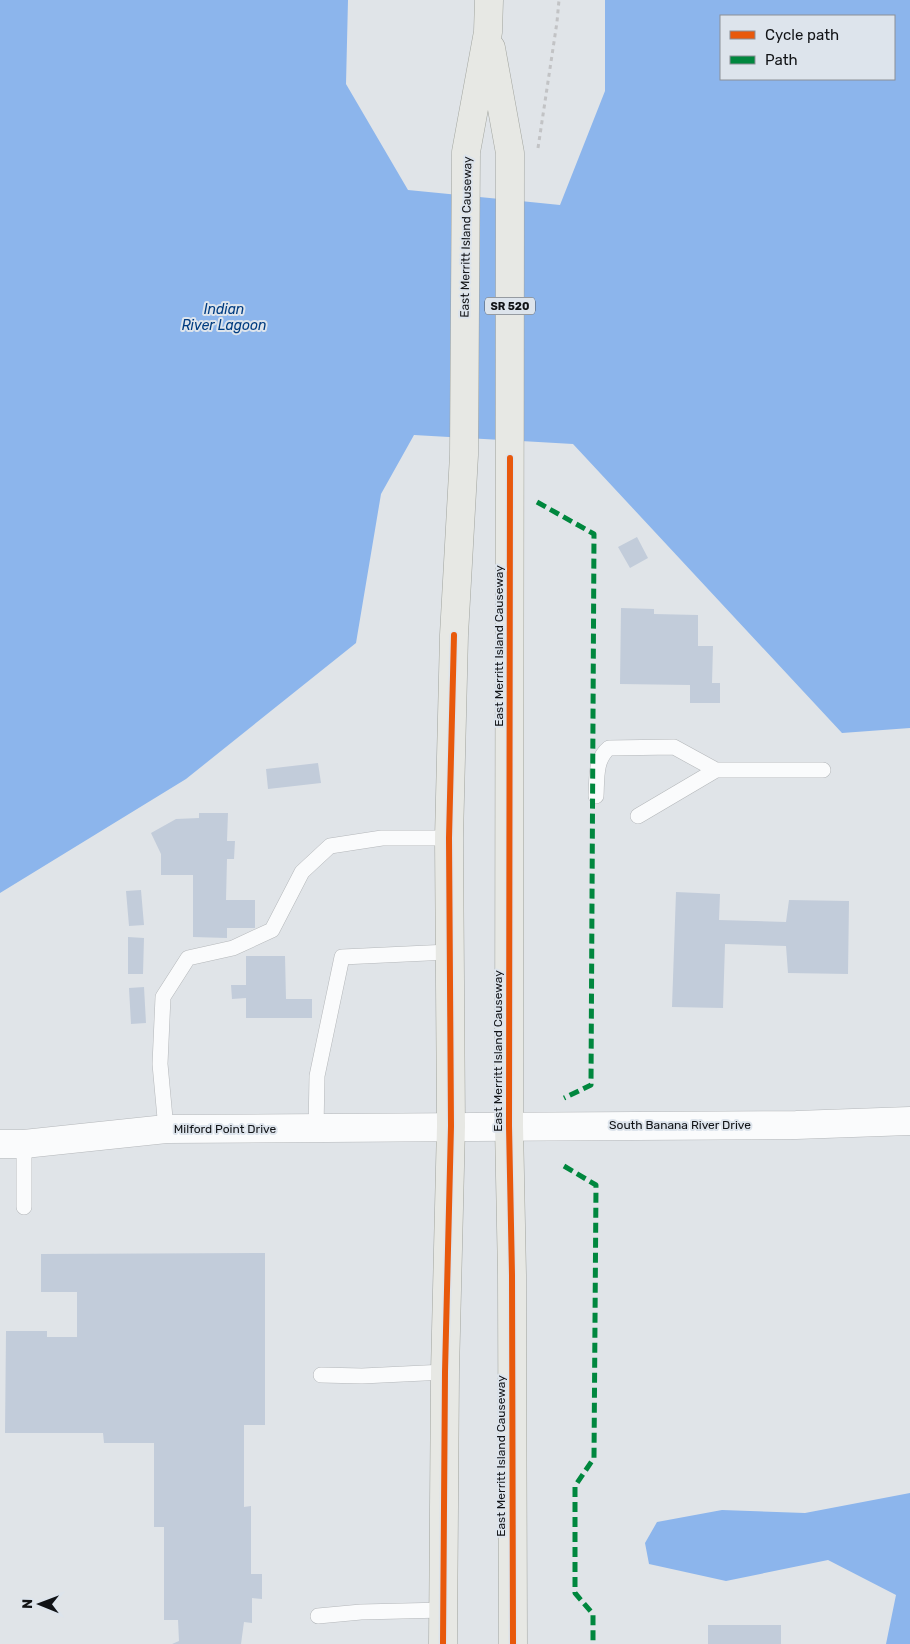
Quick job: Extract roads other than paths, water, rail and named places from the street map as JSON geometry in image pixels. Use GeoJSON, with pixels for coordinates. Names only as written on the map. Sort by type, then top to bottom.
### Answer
{"type":"FeatureCollection","features":[{"type":"Feature","properties":{"kind":"main road","name":"East Merritt Island Causeway"},"geometry":{"type":"LineString","coordinates":[[443,1644],[445,1372],[450,1126],[449,838],[454,635],[464,455],[466,152],[488,32],[489,0]]}},
{"type":"Feature","properties":{"kind":"main road","name":"East Merritt Island Causeway"},"geometry":{"type":"LineString","coordinates":[[488,32],[510,153],[509,1126],[512,1275],[513,1644]]}},
{"type":"Feature","properties":{"kind":"street","name":"South Banana River Drive"},"geometry":{"type":"LineString","coordinates":[[450,1126],[796,1125],[910,1121]]}},
{"type":"Feature","properties":{"kind":"street","name":"Milford Point Drive"},"geometry":{"type":"LineString","coordinates":[[12,1144],[166,1129],[316,1129],[450,1126]]}},
{"type":"Feature","properties":{"kind":"lane"},"geometry":{"type":"LineString","coordinates":[[596,796],[597,772],[602,754],[609,748],[674,747],[716,770],[823,770]]}},
{"type":"Feature","properties":{"kind":"lane"},"geometry":{"type":"LineString","coordinates":[[638,816],[716,770]]}},
{"type":"Feature","properties":{"kind":"lane"},"geometry":{"type":"LineString","coordinates":[[166,1129],[160,1064],[163,997],[188,958],[233,948],[272,930],[302,872],[330,846],[382,838],[449,838]]}},
{"type":"Feature","properties":{"kind":"lane"},"geometry":{"type":"LineString","coordinates":[[316,1129],[317,1076],[342,957],[449,952]]}},
{"type":"Feature","properties":{"kind":"lane"},"geometry":{"type":"LineString","coordinates":[[12,1144],[24,1207]]}},
{"type":"Feature","properties":{"kind":"lane"},"geometry":{"type":"LineString","coordinates":[[321,1375],[362,1376],[445,1372]]}},
{"type":"Feature","properties":{"kind":"lane"},"geometry":{"type":"LineString","coordinates":[[318,1616],[361,1612],[444,1610]]}},
{"type":"Feature","properties":{"kind":"water","name":"Indian River Lagoon"},"geometry":{"type":"Polygon","coordinates":[[[0,0],[348,0],[346,84],[408,190],[560,205],[605,91],[605,0],[910,0],[910,728],[842,733],[573,444],[414,435],[381,494],[356,643],[186,779],[0,893],[0,0]]]}},
{"type":"Feature","properties":{"kind":"water"},"geometry":{"type":"Polygon","coordinates":[[[910,1493],[910,1644],[886,1644],[896,1595],[828,1560],[726,1581],[649,1564],[645,1543],[657,1522],[722,1510],[805,1513],[910,1493]]]}}]}
